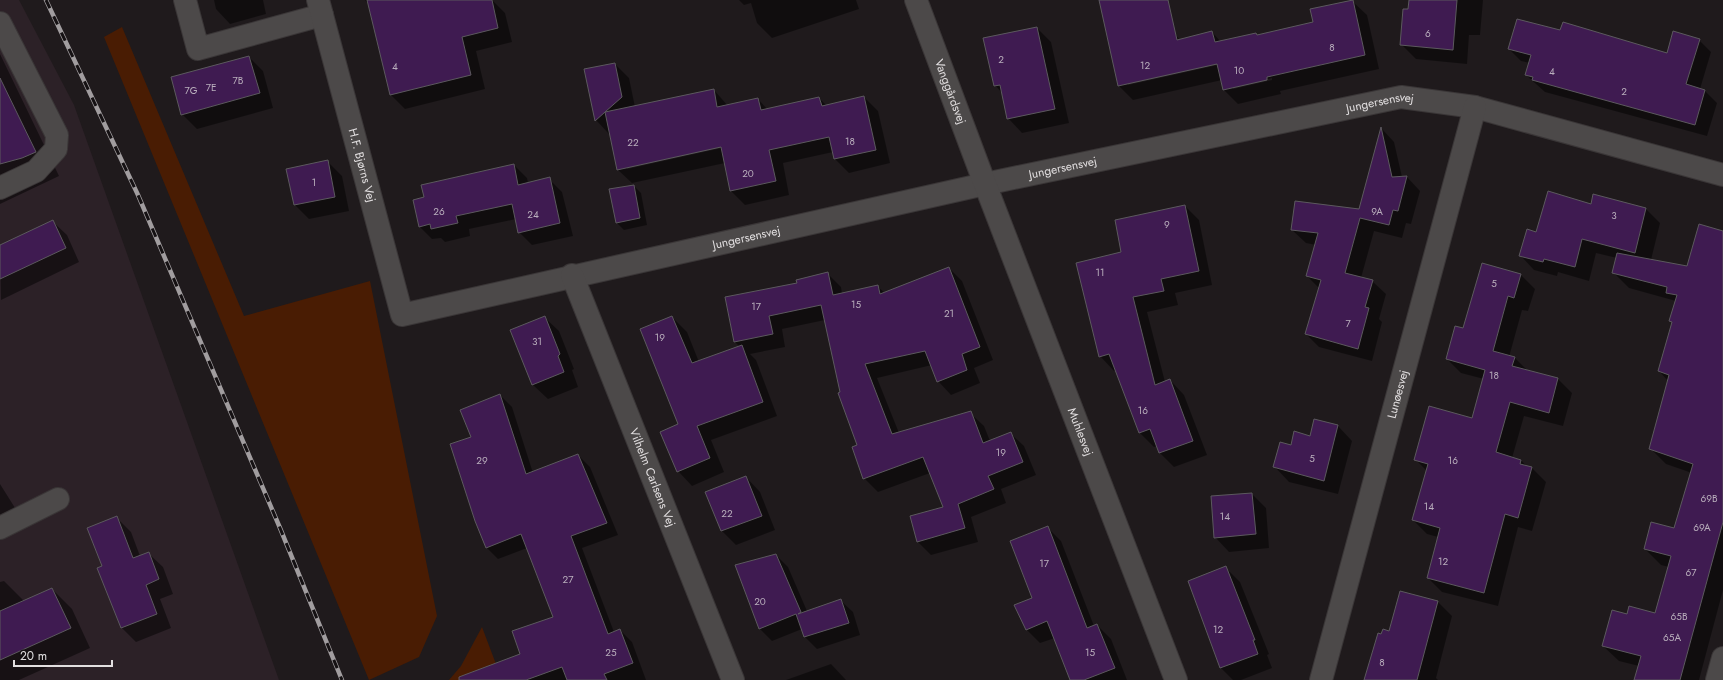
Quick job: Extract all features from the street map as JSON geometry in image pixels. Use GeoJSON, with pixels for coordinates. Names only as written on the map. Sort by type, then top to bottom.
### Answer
{"type":"FeatureCollection","features":[{"type":"Feature","properties":{"kind":"street","name":"H.F. Bjørns Vej"},"geometry":{"type":"LineString","coordinates":[[185,0],[198,49],[320,8],[402,315]]}},
{"type":"Feature","properties":{"kind":"street","name":"Vanggårdsvej"},"geometry":{"type":"LineString","coordinates":[[916,0],[985,184]]}},
{"type":"Feature","properties":{"kind":"street"},"geometry":{"type":"LineString","coordinates":[[0,23],[57,135],[56,149],[36,171],[0,188]]}},
{"type":"Feature","properties":{"kind":"street","name":"Jungersensvej"},"geometry":{"type":"LineString","coordinates":[[402,315],[572,275],[985,184],[1401,97],[1475,107],[1723,175]]}},
{"type":"Feature","properties":{"kind":"street","name":"Lunøesvej"},"geometry":{"type":"LineString","coordinates":[[1321,680],[1475,107]]}},
{"type":"Feature","properties":{"kind":"street","name":"Muhlesvej"},"geometry":{"type":"LineString","coordinates":[[985,184],[1176,680]]}},
{"type":"Feature","properties":{"kind":"street","name":"Vilhelm Carlsens Vej"},"geometry":{"type":"LineString","coordinates":[[572,275],[732,680]]}},
{"type":"Feature","properties":{"kind":"street"},"geometry":{"type":"LineString","coordinates":[[0,528],[58,499]]}},
{"type":"Feature","properties":{"kind":"street"},"geometry":{"type":"LineString","coordinates":[[1717,680],[1723,658]]}},
{"type":"Feature","properties":{"kind":"shaded area"},"geometry":{"type":"Polygon","coordinates":[[[0,0],[19,0],[74,105],[279,680],[0,680],[0,0]]]}},
{"type":"Feature","properties":{"kind":"shaded area"},"geometry":{"type":"Polygon","coordinates":[[[122,27],[244,316],[370,281],[437,616],[419,657],[369,680],[104,37],[122,27]]]}},
{"type":"Feature","properties":{"kind":"shaded area"},"geometry":{"type":"Polygon","coordinates":[[[482,627],[502,680],[449,680],[461,666],[482,627]]]}},
{"type":"Feature","properties":{"kind":"building"},"geometry":{"type":"Polygon","coordinates":[[[367,0],[492,0],[498,28],[462,37],[471,75],[390,95],[367,0]]]}},
{"type":"Feature","properties":{"kind":"building"},"geometry":{"type":"Polygon","coordinates":[[[1099,0],[1168,0],[1177,40],[1212,31],[1215,42],[1256,33],[1257,35],[1313,22],[1310,9],[1353,0],[1365,55],[1267,77],[1267,80],[1223,90],[1217,64],[1118,86],[1099,0]]]}},
{"type":"Feature","properties":{"kind":"building"},"geometry":{"type":"Polygon","coordinates":[[[1409,0],[1457,0],[1453,50],[1400,45],[1403,9],[1408,9],[1409,0]]]}},
{"type":"Feature","properties":{"kind":"building"},"geometry":{"type":"Polygon","coordinates":[[[1517,19],[1560,30],[1563,22],[1667,53],[1673,31],[1700,39],[1686,84],[1705,90],[1695,125],[1532,80],[1533,77],[1525,75],[1531,55],[1508,49],[1517,19]]]}},
{"type":"Feature","properties":{"kind":"building"},"geometry":{"type":"Polygon","coordinates":[[[1037,27],[1055,109],[1007,119],[1000,85],[994,86],[983,38],[1037,27]]]}},
{"type":"Feature","properties":{"kind":"building"},"geometry":{"type":"Polygon","coordinates":[[[249,56],[260,93],[181,115],[171,77],[249,56]]]}},
{"type":"Feature","properties":{"kind":"building"},"geometry":{"type":"Polygon","coordinates":[[[615,63],[622,97],[595,121],[584,69],[615,63]]]}},
{"type":"Feature","properties":{"kind":"building"},"geometry":{"type":"Polygon","coordinates":[[[0,78],[36,152],[22,158],[0,164],[0,78]]]}},
{"type":"Feature","properties":{"kind":"building"},"geometry":{"type":"Polygon","coordinates":[[[714,89],[717,107],[758,98],[761,110],[819,97],[822,106],[864,96],[876,150],[834,159],[829,137],[769,150],[776,181],[730,191],[721,147],[617,170],[605,112],[714,89]]]}},
{"type":"Feature","properties":{"kind":"building"},"geometry":{"type":"Polygon","coordinates":[[[1381,127],[1392,177],[1407,176],[1398,211],[1393,210],[1389,225],[1360,218],[1345,273],[1373,280],[1365,307],[1369,308],[1358,349],[1305,334],[1321,280],[1306,276],[1318,233],[1291,230],[1295,201],[1359,209],[1381,127]]]}},
{"type":"Feature","properties":{"kind":"building"},"geometry":{"type":"Polygon","coordinates":[[[328,160],[335,197],[294,205],[286,169],[328,160]]]}},
{"type":"Feature","properties":{"kind":"building"},"geometry":{"type":"Polygon","coordinates":[[[514,164],[518,185],[550,177],[560,223],[518,233],[512,204],[456,216],[458,223],[431,229],[430,224],[419,227],[413,200],[424,197],[421,185],[514,164]]]}},
{"type":"Feature","properties":{"kind":"building"},"geometry":{"type":"Polygon","coordinates":[[[634,185],[640,218],[616,223],[609,189],[634,185]]]}},
{"type":"Feature","properties":{"kind":"building"},"geometry":{"type":"Polygon","coordinates":[[[1548,191],[1591,204],[1593,194],[1646,208],[1635,253],[1582,239],[1575,267],[1544,259],[1543,262],[1519,256],[1527,229],[1536,232],[1548,191]]]}},
{"type":"Feature","properties":{"kind":"building"},"geometry":{"type":"Polygon","coordinates":[[[1185,205],[1199,271],[1161,279],[1164,291],[1133,297],[1155,385],[1170,379],[1193,441],[1159,453],[1150,429],[1139,433],[1109,354],[1099,357],[1076,263],[1121,252],[1115,220],[1185,205]]]}},
{"type":"Feature","properties":{"kind":"building"},"geometry":{"type":"Polygon","coordinates":[[[53,220],[66,248],[0,279],[0,245],[53,220]]]}},
{"type":"Feature","properties":{"kind":"building"},"geometry":{"type":"Polygon","coordinates":[[[1699,224],[1723,231],[1723,522],[1680,680],[1634,680],[1641,656],[1602,646],[1612,610],[1627,614],[1629,606],[1655,613],[1671,556],[1644,549],[1651,522],[1674,528],[1693,464],[1649,449],[1669,375],[1658,371],[1672,322],[1669,321],[1677,295],[1666,293],[1667,287],[1612,273],[1617,253],[1687,266],[1699,224]]]}},
{"type":"Feature","properties":{"kind":"building"},"geometry":{"type":"Polygon","coordinates":[[[1482,263],[1521,274],[1514,298],[1508,296],[1493,351],[1515,357],[1512,366],[1558,378],[1549,413],[1510,402],[1496,452],[1521,460],[1520,464],[1532,467],[1518,518],[1505,514],[1484,593],[1427,578],[1440,528],[1412,520],[1428,464],[1414,460],[1429,406],[1472,418],[1485,370],[1446,359],[1455,326],[1463,328],[1482,263]]]}},
{"type":"Feature","properties":{"kind":"building"},"geometry":{"type":"Polygon","coordinates":[[[949,267],[980,347],[962,354],[967,370],[937,382],[925,351],[865,364],[892,434],[971,411],[983,443],[1011,432],[1023,462],[988,476],[994,489],[958,504],[965,528],[917,542],[910,516],[943,507],[923,457],[863,479],[852,447],[857,445],[838,393],[840,392],[821,305],[769,316],[773,334],[734,342],[725,297],[797,283],[796,280],[828,272],[833,295],[878,285],[880,294],[949,267]]]}},
{"type":"Feature","properties":{"kind":"building"},"geometry":{"type":"Polygon","coordinates":[[[545,316],[560,354],[558,356],[564,372],[532,385],[510,330],[545,316]]]}},
{"type":"Feature","properties":{"kind":"building"},"geometry":{"type":"Polygon","coordinates":[[[672,316],[692,363],[742,345],[763,402],[697,426],[710,458],[677,472],[660,432],[678,424],[640,329],[672,316]]]}},
{"type":"Feature","properties":{"kind":"building"},"geometry":{"type":"Polygon","coordinates":[[[500,394],[526,474],[578,454],[607,523],[571,536],[608,634],[620,629],[633,663],[604,674],[607,680],[567,680],[562,667],[526,680],[459,680],[459,677],[520,654],[512,631],[553,617],[521,534],[486,548],[475,521],[450,444],[471,437],[460,410],[500,394]]]}},
{"type":"Feature","properties":{"kind":"building"},"geometry":{"type":"Polygon","coordinates":[[[1314,419],[1338,425],[1324,481],[1273,467],[1280,442],[1291,445],[1294,431],[1310,436],[1314,419]]]}},
{"type":"Feature","properties":{"kind":"building"},"geometry":{"type":"Polygon","coordinates":[[[746,476],[762,516],[721,531],[705,492],[746,476]]]}},
{"type":"Feature","properties":{"kind":"building"},"geometry":{"type":"Polygon","coordinates":[[[1252,493],[1256,534],[1214,538],[1211,496],[1252,493]]]}},
{"type":"Feature","properties":{"kind":"building"},"geometry":{"type":"Polygon","coordinates":[[[117,516],[133,558],[149,552],[159,579],[146,585],[157,614],[121,628],[97,568],[102,566],[87,528],[117,516]]]}},
{"type":"Feature","properties":{"kind":"building"},"geometry":{"type":"Polygon","coordinates":[[[1048,526],[1087,628],[1097,624],[1115,668],[1084,680],[1070,680],[1047,621],[1026,630],[1014,605],[1032,598],[1010,541],[1048,526]]]}},
{"type":"Feature","properties":{"kind":"building"},"geometry":{"type":"Polygon","coordinates":[[[776,554],[801,612],[798,614],[841,599],[849,623],[804,637],[796,614],[759,629],[735,565],[776,554]]]}},
{"type":"Feature","properties":{"kind":"building"},"geometry":{"type":"Polygon","coordinates":[[[1226,566],[1255,640],[1253,640],[1258,654],[1220,668],[1188,581],[1226,566]]]}},
{"type":"Feature","properties":{"kind":"building"},"geometry":{"type":"Polygon","coordinates":[[[52,588],[71,628],[0,660],[0,611],[52,588]]]}},
{"type":"Feature","properties":{"kind":"building"},"geometry":{"type":"Polygon","coordinates":[[[1400,591],[1438,601],[1417,680],[1364,680],[1378,633],[1381,634],[1383,629],[1389,631],[1400,591]]]}},
{"type":"Feature","properties":{"kind":"railway"},"geometry":{"type":"LineString","coordinates":[[46,0],[138,195],[280,528],[342,680]]}}]}
